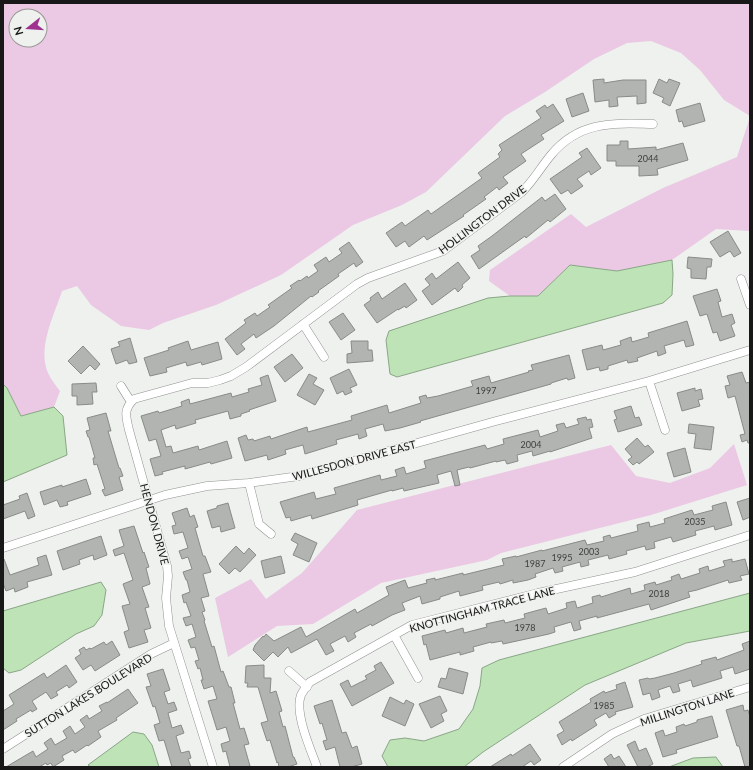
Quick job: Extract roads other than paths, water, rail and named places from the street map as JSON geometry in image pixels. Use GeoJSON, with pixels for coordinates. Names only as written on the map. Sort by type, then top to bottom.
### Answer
{"type":"FeatureCollection","features":[{"type":"Feature","properties":{"kind":"street","name":"HOLLINGTON DRIVE"},"geometry":{"type":"LineString","coordinates":[[132,400],[192,383],[208,383],[231,376],[246,367],[357,284],[368,278],[443,251],[522,192],[551,155],[570,137],[583,130],[602,125],[653,124]]}},
{"type":"Feature","properties":{"kind":"street"},"geometry":{"type":"LineString","coordinates":[[741,279],[750,305]]}},
{"type":"Feature","properties":{"kind":"street"},"geometry":{"type":"LineString","coordinates":[[303,324],[324,357]]}},
{"type":"Feature","properties":{"kind":"street","name":"WILLESDON DRIVE EAST"},"geometry":{"type":"LineString","coordinates":[[3,548],[149,500],[207,486],[249,483],[299,476],[496,421],[650,381],[750,350]]}},
{"type":"Feature","properties":{"kind":"street"},"geometry":{"type":"LineString","coordinates":[[650,381],[665,430]]}},
{"type":"Feature","properties":{"kind":"street"},"geometry":{"type":"LineString","coordinates":[[122,386],[132,400]]}},
{"type":"Feature","properties":{"kind":"street","name":"HENDON DRIVE"},"geometry":{"type":"LineString","coordinates":[[132,400],[128,405],[126,412],[129,430],[167,566],[166,608],[169,626],[213,767]]}},
{"type":"Feature","properties":{"kind":"street"},"geometry":{"type":"LineString","coordinates":[[249,483],[259,524],[271,534]]}},
{"type":"Feature","properties":{"kind":"street","name":"KNOTTINGHAM TRACE LANE"},"geometry":{"type":"LineString","coordinates":[[306,687],[310,682],[412,625],[538,593],[635,572],[750,535]]}},
{"type":"Feature","properties":{"kind":"street"},"geometry":{"type":"LineString","coordinates":[[394,635],[418,678]]}},
{"type":"Feature","properties":{"kind":"street","name":"SUTTON LAKES BOULEVARD"},"geometry":{"type":"LineString","coordinates":[[3,749],[151,654],[174,643]]}},
{"type":"Feature","properties":{"kind":"street"},"geometry":{"type":"LineString","coordinates":[[289,671],[306,687],[301,696],[301,717],[317,767]]}},
{"type":"Feature","properties":{"kind":"street","name":"MILLINGTON LANE"},"geometry":{"type":"LineString","coordinates":[[563,767],[612,734],[644,719],[750,687]]}}]}
